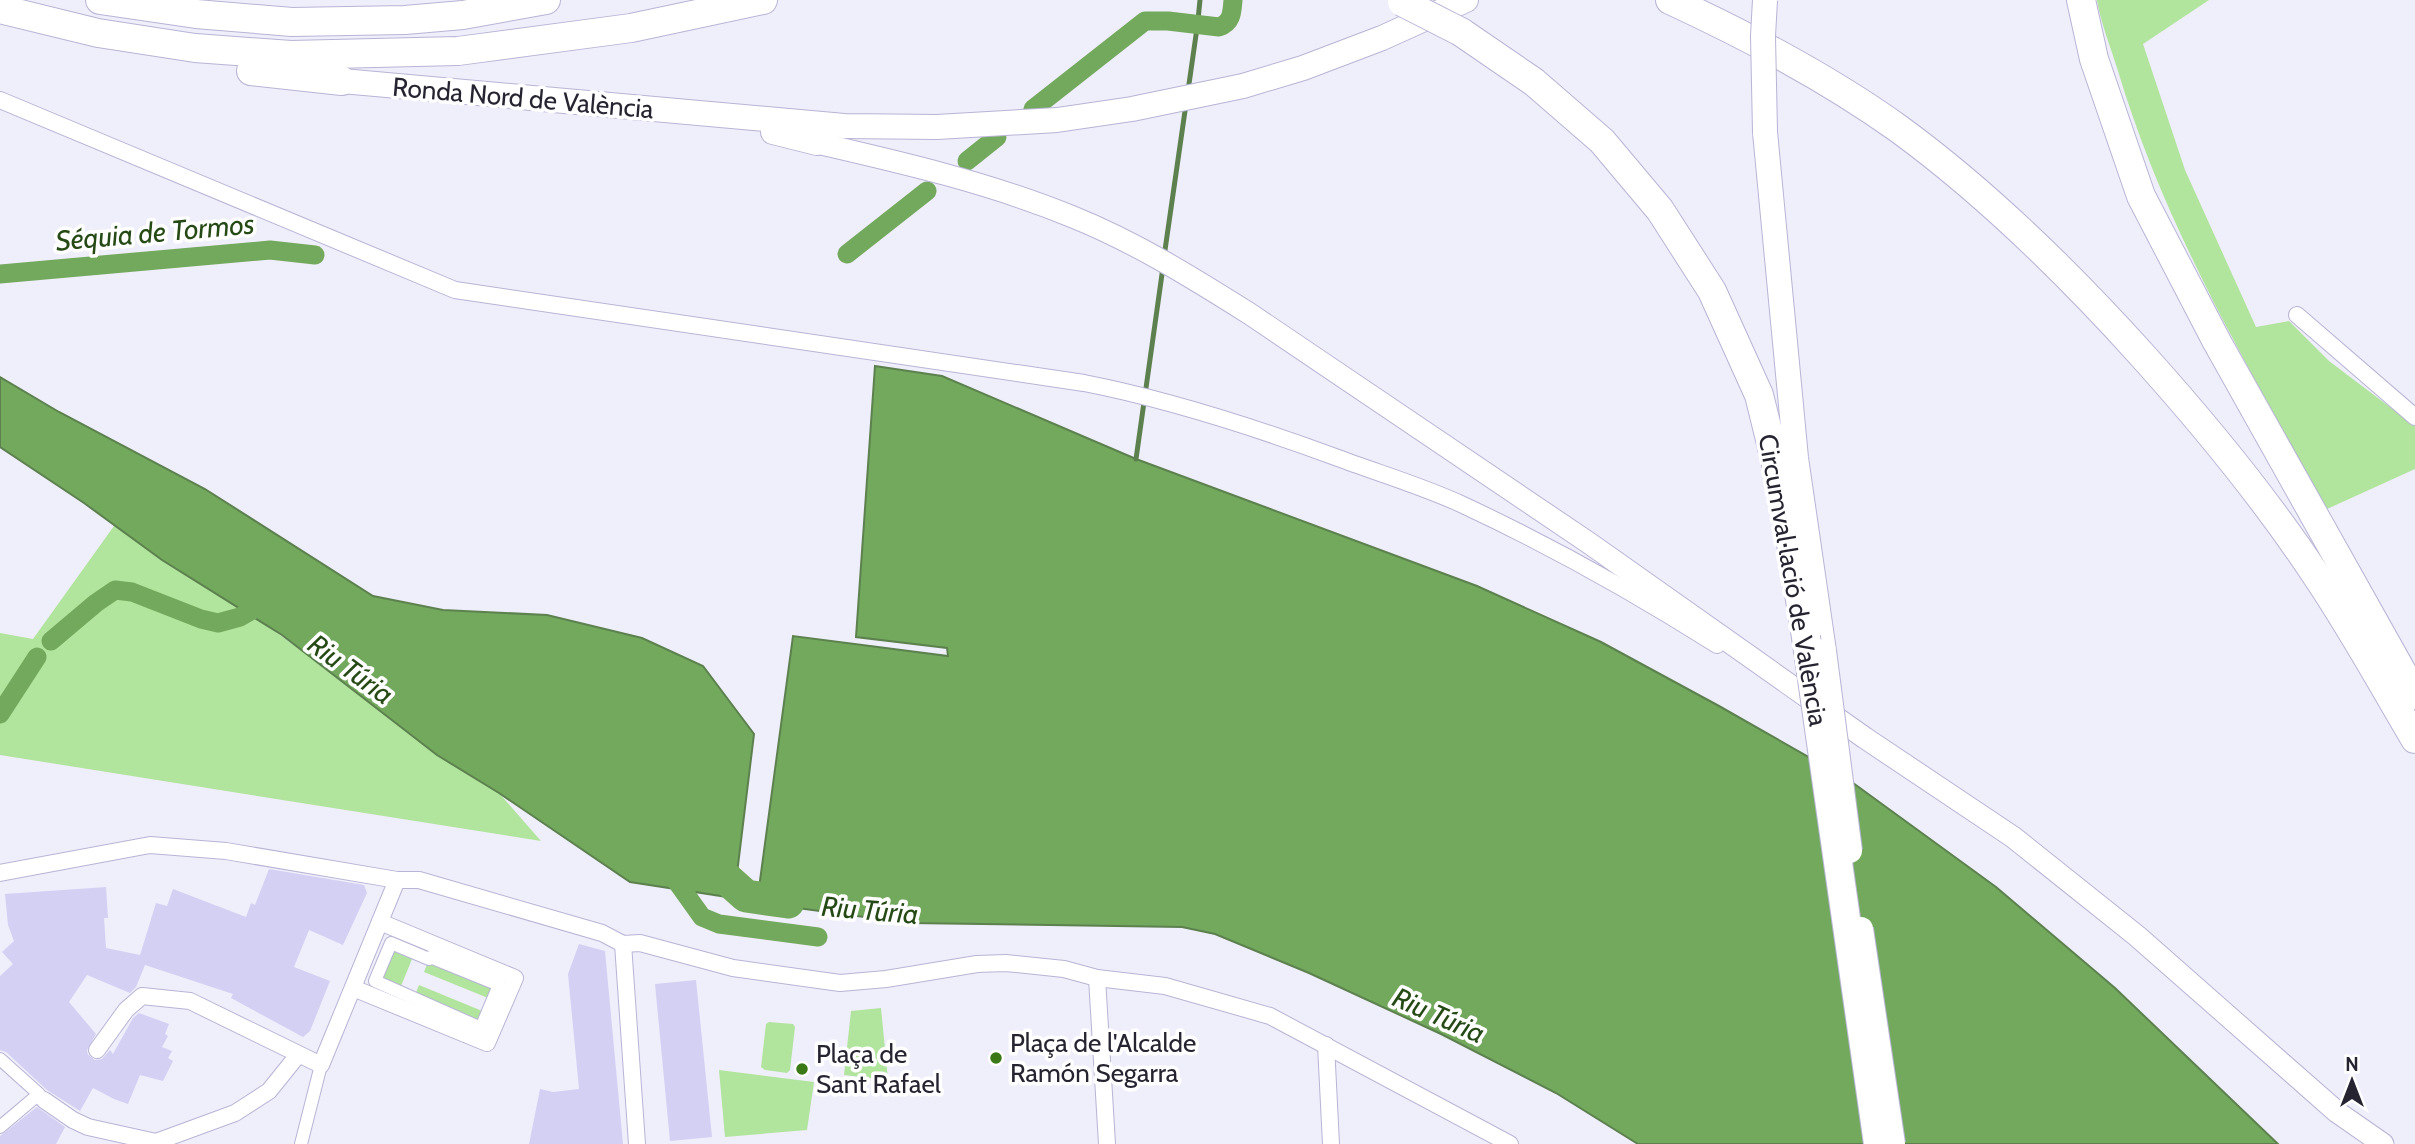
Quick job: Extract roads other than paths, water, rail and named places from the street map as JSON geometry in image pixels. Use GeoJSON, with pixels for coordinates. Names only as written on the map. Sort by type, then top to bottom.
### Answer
{"type":"FeatureCollection","features":[{"type":"Feature","properties":{"kind":"highway"},"geometry":{"type":"LineString","coordinates":[[100,0],[196,14],[292,22],[440,17],[547,0]]}},
{"type":"Feature","properties":{"kind":"highway"},"geometry":{"type":"LineString","coordinates":[[0,9],[112,35],[195,48],[291,55],[458,51],[631,28],[763,0]]}},
{"type":"Feature","properties":{"kind":"highway"},"geometry":{"type":"LineString","coordinates":[[704,114],[844,126],[937,127],[1057,120],[1132,109],[1242,86],[1303,68],[1382,38],[1466,0]]}},
{"type":"Feature","properties":{"kind":"highway"},"geometry":{"type":"LineString","coordinates":[[1670,0],[1736,30],[1811,72],[1898,129],[1982,196],[2087,295],[2189,407],[2245,475],[2319,578],[2415,739]]}},
{"type":"Feature","properties":{"kind":"highway"},"geometry":{"type":"LineString","coordinates":[[1765,0],[1765,132],[1815,644],[1893,1144]]}},
{"type":"Feature","properties":{"kind":"highway"},"geometry":{"type":"LineString","coordinates":[[2081,0],[2094,59],[2141,195],[2244,391],[2415,695]]}},
{"type":"Feature","properties":{"kind":"highway","name":"Circumval·lació de València"},"geometry":{"type":"LineString","coordinates":[[1400,1],[1461,32],[1534,82],[1602,141],[1660,209],[1712,291],[1759,395],[1815,644],[1878,1144]]}},
{"type":"Feature","properties":{"kind":"highway"},"geometry":{"type":"LineString","coordinates":[[0,26],[94,48],[194,65],[342,81]]}},
{"type":"Feature","properties":{"kind":"highway","name":"Ronda Nord de València"},"geometry":{"type":"LineString","coordinates":[[342,81],[704,114]]}},
{"type":"Feature","properties":{"kind":"highway"},"geometry":{"type":"LineString","coordinates":[[704,114],[817,143]]}},
{"type":"Feature","properties":{"kind":"main road"},"geometry":{"type":"LineString","coordinates":[[817,143],[924,168],[1014,194],[1075,217],[1194,278],[1578,535],[1864,738],[2013,837],[2137,936],[2337,1112],[2383,1144]]}},
{"type":"Feature","properties":{"kind":"street"},"geometry":{"type":"LineString","coordinates":[[0,100],[455,290],[1084,383],[1167,401],[1275,434],[1460,503],[1577,563],[1669,615],[1864,738]]}},
{"type":"Feature","properties":{"kind":"street"},"geometry":{"type":"LineString","coordinates":[[2297,315],[2415,417]]}},
{"type":"Feature","properties":{"kind":"street"},"geometry":{"type":"LineString","coordinates":[[0,873],[150,845],[226,851],[397,880],[419,880],[602,933],[623,944],[640,943],[733,968],[840,983],[886,979],[977,964],[1006,963],[1064,969],[1097,978],[1165,986],[1270,1016],[1510,1144]]}},
{"type":"Feature","properties":{"kind":"street"},"geometry":{"type":"LineString","coordinates":[[301,1144],[321,1065],[397,880]]}},
{"type":"Feature","properties":{"kind":"street"},"geometry":{"type":"LineString","coordinates":[[353,988],[487,1043],[515,978],[380,922]]}},
{"type":"Feature","properties":{"kind":"street"},"geometry":{"type":"LineString","coordinates":[[391,943],[499,985],[481,1028],[375,981],[391,943]]}},
{"type":"Feature","properties":{"kind":"street"},"geometry":{"type":"LineString","coordinates":[[623,944],[638,1144]]}},
{"type":"Feature","properties":{"kind":"street"},"geometry":{"type":"LineString","coordinates":[[1097,978],[1107,1144]]}},
{"type":"Feature","properties":{"kind":"street"},"geometry":{"type":"LineString","coordinates":[[97,1050],[126,1010],[142,996],[190,1001],[321,1065]]}},
{"type":"Feature","properties":{"kind":"street"},"geometry":{"type":"LineString","coordinates":[[1326,1045],[1331,1144]]}},
{"type":"Feature","properties":{"kind":"street"},"geometry":{"type":"LineString","coordinates":[[0,1059],[41,1097],[88,1127],[156,1142],[235,1113],[269,1091],[298,1055]]}},
{"type":"Feature","properties":{"kind":"street"},"geometry":{"type":"LineString","coordinates":[[0,1127],[41,1097]]}},
{"type":"Feature","properties":{"kind":"water"},"geometry":{"type":"Polygon","coordinates":[[[875,366],[942,376],[1136,459],[1477,586],[1601,642],[1719,706],[1849,780],[1996,887],[2115,988],[2278,1144],[1638,1144],[1556,1093],[1441,1034],[1309,973],[1215,934],[1182,927],[909,923],[745,901],[746,892],[763,893],[763,889],[759,888],[793,636],[948,656],[947,648],[856,637],[875,366]]]}},
{"type":"Feature","properties":{"kind":"water"},"geometry":{"type":"Polygon","coordinates":[[[0,377],[59,412],[205,489],[373,596],[443,610],[547,615],[642,638],[703,666],[754,734],[734,898],[630,882],[499,793],[437,755],[282,635],[162,560],[84,503],[0,447],[0,377]]]}},
{"type":"Feature","properties":{"kind":"waterway"},"geometry":{"type":"LineString","coordinates":[[1198,20],[1200,0]]}},
{"type":"Feature","properties":{"kind":"waterway","name":"Séquia de Tormos"},"geometry":{"type":"LineString","coordinates":[[1033,109],[1145,21],[1219,27],[1229,20],[1233,0]]}},
{"type":"Feature","properties":{"kind":"waterway"},"geometry":{"type":"LineString","coordinates":[[1188,91],[1197,28]]}},
{"type":"Feature","properties":{"kind":"waterway"},"geometry":{"type":"LineString","coordinates":[[1164,257],[1186,104]]}},
{"type":"Feature","properties":{"kind":"waterway","name":"Séquia de Tormos"},"geometry":{"type":"LineString","coordinates":[[967,161],[997,137]]}},
{"type":"Feature","properties":{"kind":"waterway","name":"Séquia de Tormos"},"geometry":{"type":"LineString","coordinates":[[847,254],[927,191]]}},
{"type":"Feature","properties":{"kind":"waterway","name":"Séquia de Tormos"},"geometry":{"type":"LineString","coordinates":[[0,274],[270,250],[315,255]]}},
{"type":"Feature","properties":{"kind":"waterway"},"geometry":{"type":"LineString","coordinates":[[1136,459],[1163,267]]}},
{"type":"Feature","properties":{"kind":"waterway"},"geometry":{"type":"LineString","coordinates":[[51,641],[115,590],[132,592],[218,623],[240,617],[263,604]]}},
{"type":"Feature","properties":{"kind":"waterway"},"geometry":{"type":"LineString","coordinates":[[0,714],[37,657]]}},
{"type":"Feature","properties":{"kind":"waterway","name":"Riu Túria"},"geometry":{"type":"LineString","coordinates":[[702,862],[709,863],[746,896],[788,902]]}},
{"type":"Feature","properties":{"kind":"waterway"},"geometry":{"type":"LineString","coordinates":[[667,868],[702,917],[719,924],[818,937]]}},
{"type":"Feature","properties":{"kind":"place","name":"Plaça de l'Alcalde Ramón Segarra"},"geometry":{"type":"Point","coordinates":[996,1058]}},
{"type":"Feature","properties":{"kind":"place","name":"Plaça de Sant Rafael"},"geometry":{"type":"Point","coordinates":[802,1069]}}]}
